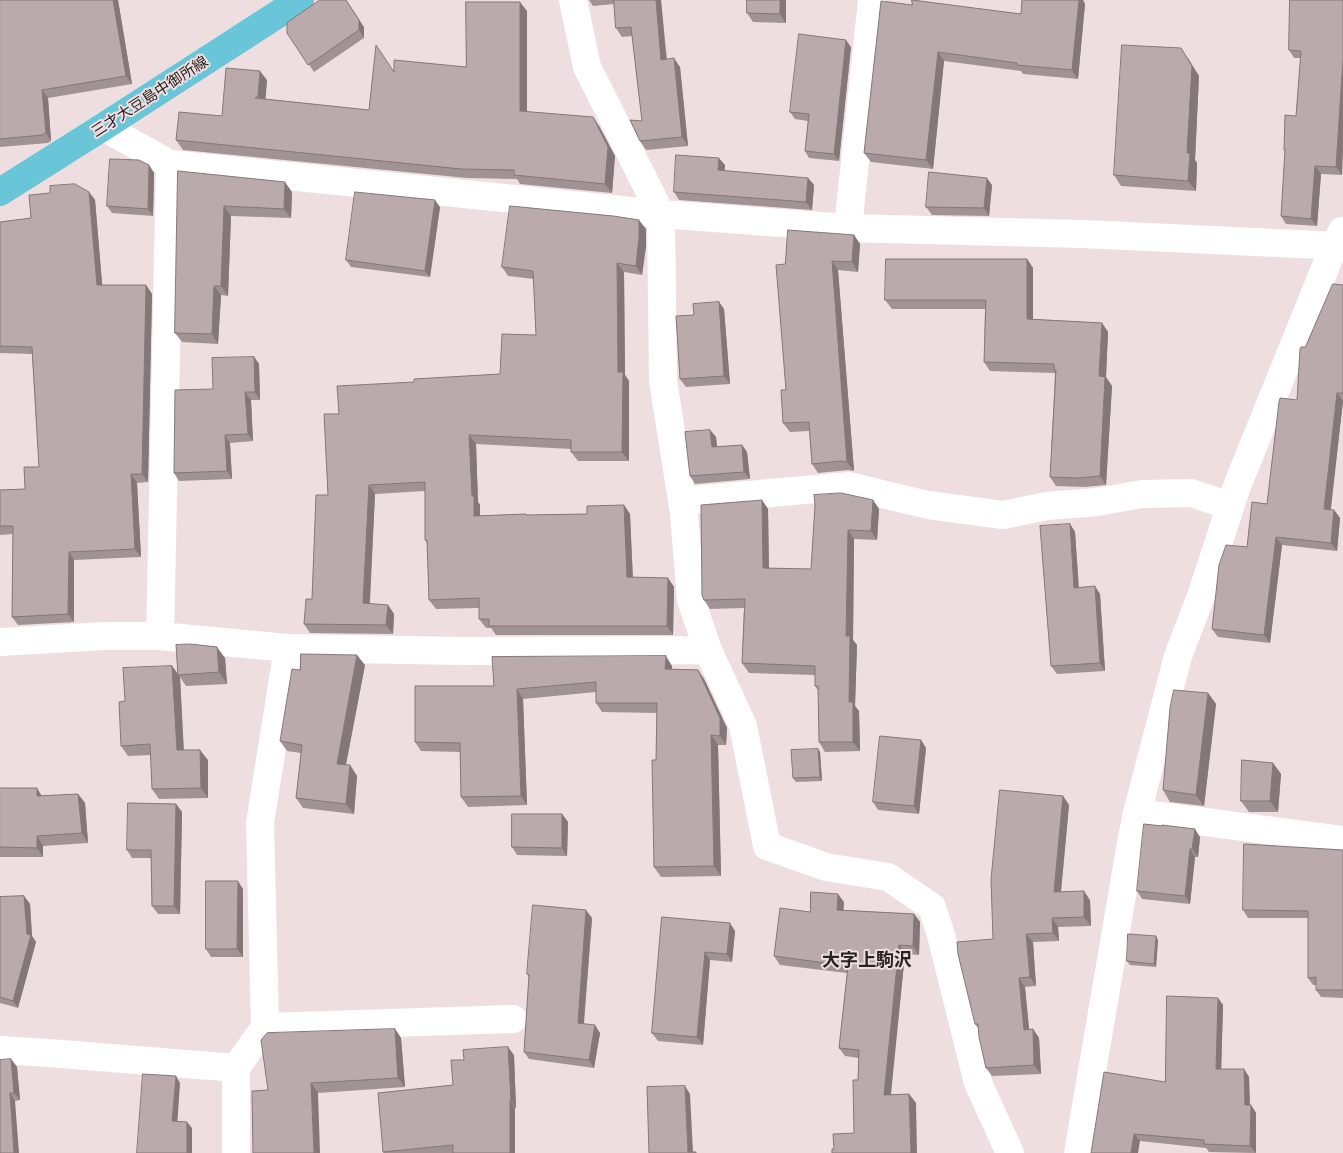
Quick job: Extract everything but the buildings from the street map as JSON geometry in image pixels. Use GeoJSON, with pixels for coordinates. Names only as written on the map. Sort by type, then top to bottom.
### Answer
{"type":"FeatureCollection","features":[{"type":"Feature","properties":{"kind":"main road","name":"三才大豆島中御所線"},"geometry":{"type":"LineString","coordinates":[[0,192],[300,0]]}},
{"type":"Feature","properties":{"kind":"street"},"geometry":{"type":"LineString","coordinates":[[573,0],[586,67],[660,214],[663,380],[684,513],[692,600],[708,650],[743,726],[767,846],[826,868],[888,877],[932,907],[941,935],[978,1083],[1010,1153]]}},
{"type":"Feature","properties":{"kind":"street"},"geometry":{"type":"LineString","coordinates":[[848,228],[872,0]]}},
{"type":"Feature","properties":{"kind":"street"},"geometry":{"type":"LineString","coordinates":[[104,127],[170,164],[660,214],[848,228],[1340,240],[1241,477],[1201,596],[1178,656],[1137,813],[1078,1153]]}},
{"type":"Feature","properties":{"kind":"street"},"geometry":{"type":"LineString","coordinates":[[160,636],[170,164]]}},
{"type":"Feature","properties":{"kind":"street"},"geometry":{"type":"LineString","coordinates":[[682,501],[849,486],[928,505],[1003,515],[1047,506],[1097,502],[1142,494],[1191,493],[1230,506]]}},
{"type":"Feature","properties":{"kind":"street"},"geometry":{"type":"LineString","coordinates":[[0,642],[105,636],[160,636],[288,648],[462,651],[708,650]]}},
{"type":"Feature","properties":{"kind":"street"},"geometry":{"type":"LineString","coordinates":[[236,1153],[236,1068],[265,1027],[260,824],[288,648]]}},
{"type":"Feature","properties":{"kind":"street"},"geometry":{"type":"LineString","coordinates":[[1137,813],[1343,840]]}},
{"type":"Feature","properties":{"kind":"street"},"geometry":{"type":"LineString","coordinates":[[265,1027],[513,1019]]}},
{"type":"Feature","properties":{"kind":"street"},"geometry":{"type":"LineString","coordinates":[[0,1050],[236,1068]]}},
{"type":"Feature","properties":{"kind":"district","name":"大字上駒沢"},"geometry":{"type":"Point","coordinates":[867,961]}}]}
